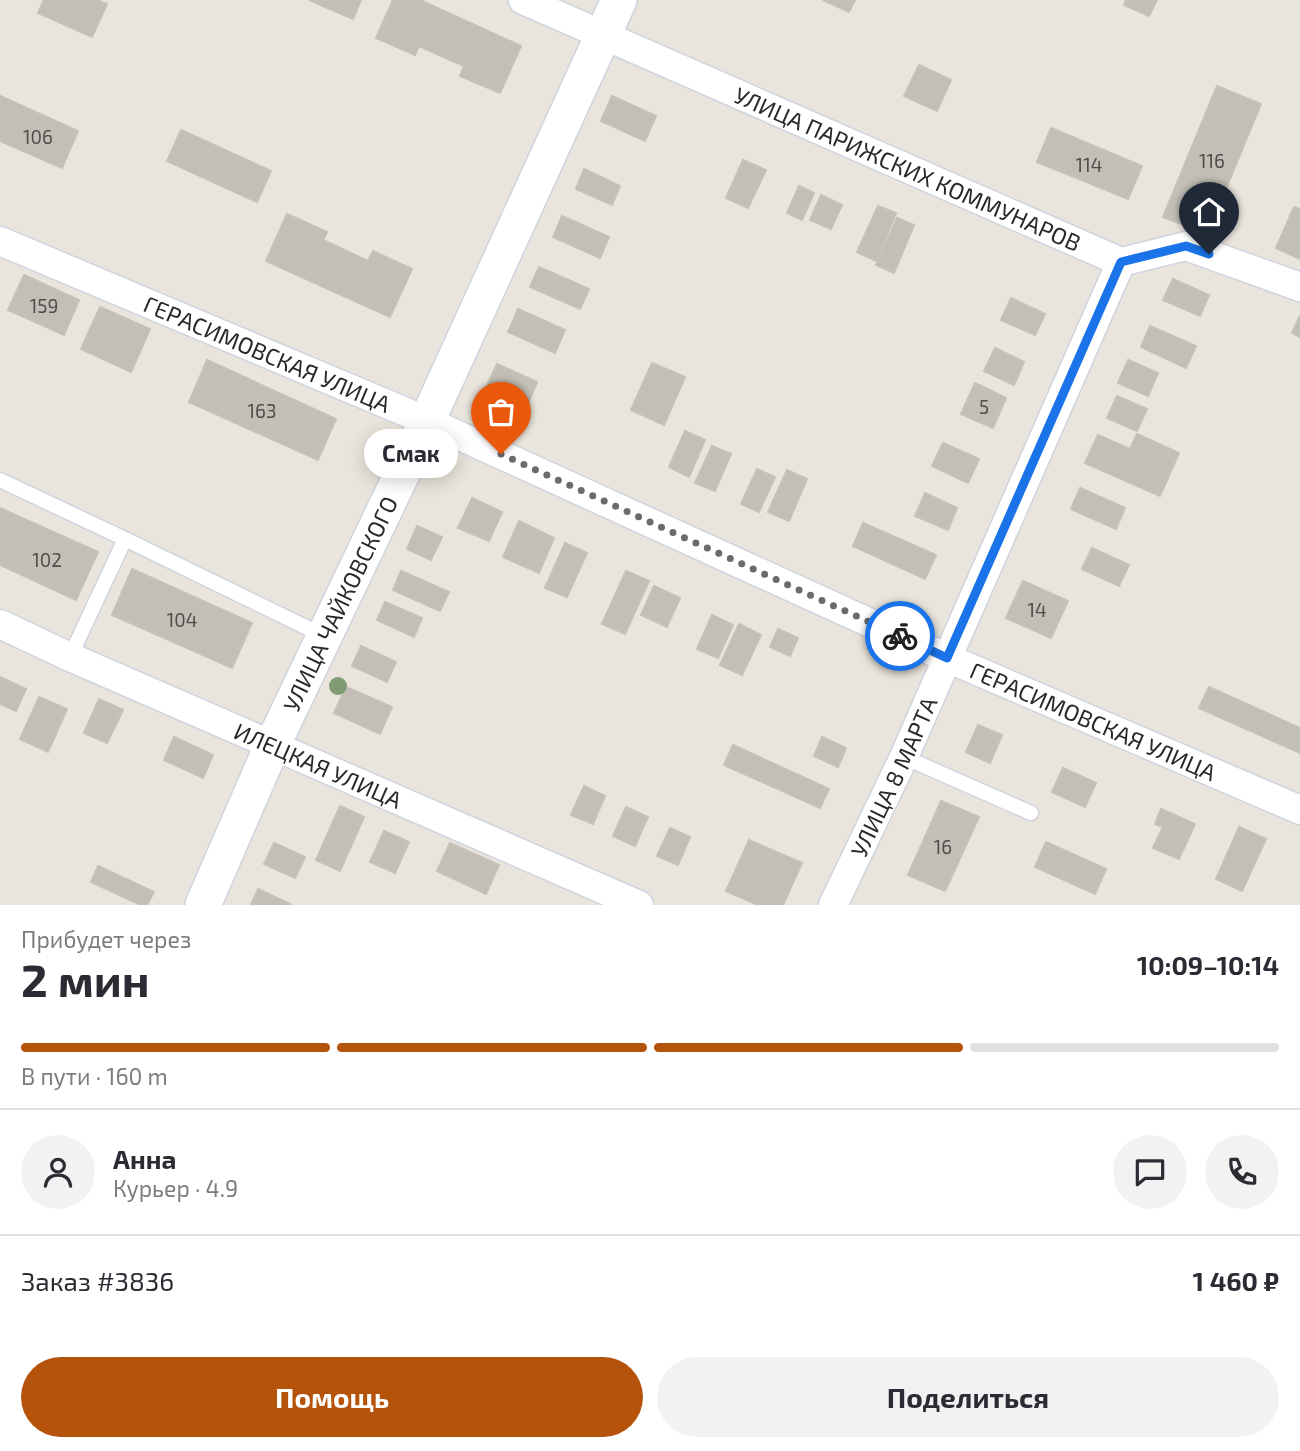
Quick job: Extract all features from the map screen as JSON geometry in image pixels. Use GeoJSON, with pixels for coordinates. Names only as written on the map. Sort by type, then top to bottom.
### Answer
{"type":"FeatureCollection","features":[{"type":"Feature","properties":{"kind":"street","name":"УЛИЦА ПАРИЖСКИХ КОММУНАРОВ"},"geometry":{"type":"LineString","coordinates":[[523,0],[1121,262]]}},
{"type":"Feature","properties":{"kind":"street","name":"УЛИЦА ЧАЙКОВСКОГО"},"geometry":{"type":"LineString","coordinates":[[203,905],[272,746],[427,421],[620,0]]}},
{"type":"Feature","properties":{"kind":"street","name":"ГЕРАСИМОВСКАЯ УЛИЦА"},"geometry":{"type":"LineString","coordinates":[[0,241],[427,421],[947,658],[1300,810]]}},
{"type":"Feature","properties":{"kind":"street"},"geometry":{"type":"LineString","coordinates":[[1121,262],[1186,246],[1300,287]]}},
{"type":"Feature","properties":{"kind":"street","name":"УЛИЦА 8 МАРТА"},"geometry":{"type":"LineString","coordinates":[[833,905],[904,757],[1121,262]]}},
{"type":"Feature","properties":{"kind":"street","name":"ИЛЕЦКАЯ УЛИЦА"},"geometry":{"type":"LineString","coordinates":[[0,624],[272,746],[639,905]]}},
{"type":"Feature","properties":{"kind":"lane"},"geometry":{"type":"LineString","coordinates":[[0,480],[324,636]]}},
{"type":"Feature","properties":{"kind":"lane"},"geometry":{"type":"LineString","coordinates":[[70,657],[125,538]]}},
{"type":"Feature","properties":{"kind":"lane"},"geometry":{"type":"LineString","coordinates":[[904,757],[1031,813]]}},
{"type":"Feature","properties":{"kind":"building"},"geometry":{"type":"Polygon","coordinates":[[[44,0],[97,0],[107,4],[92,37],[38,13],[44,0]]]}},
{"type":"Feature","properties":{"kind":"building"},"geometry":{"type":"Polygon","coordinates":[[[309,0],[361,0],[353,19],[309,0]]]}},
{"type":"Feature","properties":{"kind":"building"},"geometry":{"type":"Polygon","coordinates":[[[393,0],[420,0],[521,46],[500,93],[460,76],[464,66],[419,46],[415,55],[376,38],[393,0]]]}},
{"type":"Feature","properties":{"kind":"building"},"geometry":{"type":"Polygon","coordinates":[[[823,0],[855,0],[849,12],[823,0]]]}},
{"type":"Feature","properties":{"kind":"building"},"geometry":{"type":"Polygon","coordinates":[[[1126,0],[1157,0],[1149,16],[1124,5],[1126,0]]]}},
{"type":"Feature","properties":{"kind":"building"},"geometry":{"type":"Polygon","coordinates":[[[919,65],[951,80],[937,111],[904,96],[919,65]]]}},
{"type":"Feature","properties":{"kind":"building"},"geometry":{"type":"Polygon","coordinates":[[[1217,86],[1261,104],[1207,234],[1163,217],[1217,86]]]}},
{"type":"Feature","properties":{"kind":"building"},"geometry":{"type":"Polygon","coordinates":[[[0,96],[78,131],[62,168],[0,141],[0,96]]]}},
{"type":"Feature","properties":{"kind":"building"},"geometry":{"type":"Polygon","coordinates":[[[612,96],[656,116],[645,141],[601,121],[612,96]]]}},
{"type":"Feature","properties":{"kind":"building"},"geometry":{"type":"Polygon","coordinates":[[[1051,128],[1142,166],[1128,199],[1037,162],[1051,128]]]}},
{"type":"Feature","properties":{"kind":"building"},"geometry":{"type":"Polygon","coordinates":[[[181,130],[271,171],[257,202],[167,161],[181,130]]]}},
{"type":"Feature","properties":{"kind":"building"},"geometry":{"type":"Polygon","coordinates":[[[743,160],[766,170],[748,208],[726,198],[743,160]]]}},
{"type":"Feature","properties":{"kind":"building"},"geometry":{"type":"Polygon","coordinates":[[[584,169],[620,186],[612,205],[576,189],[584,169]]]}},
{"type":"Feature","properties":{"kind":"building"},"geometry":{"type":"Polygon","coordinates":[[[799,186],[814,193],[802,220],[787,213],[799,186]]]}},
{"type":"Feature","properties":{"kind":"building"},"geometry":{"type":"Polygon","coordinates":[[[821,195],[842,205],[831,229],[810,220],[821,195]]]}},
{"type":"Feature","properties":{"kind":"building"},"geometry":{"type":"Polygon","coordinates":[[[878,206],[896,213],[876,261],[857,252],[878,206]]]}},
{"type":"Feature","properties":{"kind":"building"},"geometry":{"type":"Polygon","coordinates":[[[1294,207],[1300,209],[1300,259],[1276,248],[1294,207]]]}},
{"type":"Feature","properties":{"kind":"building"},"geometry":{"type":"Polygon","coordinates":[[[287,214],[327,232],[323,240],[368,261],[373,251],[412,269],[390,317],[266,261],[287,214]]]}},
{"type":"Feature","properties":{"kind":"building"},"geometry":{"type":"Polygon","coordinates":[[[562,216],[609,237],[600,258],[553,237],[562,216]]]}},
{"type":"Feature","properties":{"kind":"building"},"geometry":{"type":"Polygon","coordinates":[[[897,218],[914,225],[894,273],[876,265],[897,218]]]}},
{"type":"Feature","properties":{"kind":"building"},"geometry":{"type":"Polygon","coordinates":[[[539,267],[589,289],[580,309],[530,287],[539,267]]]}},
{"type":"Feature","properties":{"kind":"building"},"geometry":{"type":"Polygon","coordinates":[[[24,275],[79,300],[64,335],[8,310],[24,275]]]}},
{"type":"Feature","properties":{"kind":"building"},"geometry":{"type":"Polygon","coordinates":[[[1173,279],[1209,295],[1200,316],[1163,300],[1173,279]]]}},
{"type":"Feature","properties":{"kind":"building"},"geometry":{"type":"Polygon","coordinates":[[[1011,298],[1045,314],[1035,335],[1001,320],[1011,298]]]}},
{"type":"Feature","properties":{"kind":"building"},"geometry":{"type":"Polygon","coordinates":[[[100,307],[150,329],[131,372],[81,349],[100,307]]]}},
{"type":"Feature","properties":{"kind":"building"},"geometry":{"type":"Polygon","coordinates":[[[518,309],[565,330],[555,353],[508,332],[518,309]]]}},
{"type":"Feature","properties":{"kind":"building"},"geometry":{"type":"Polygon","coordinates":[[[1300,316],[1300,337],[1292,333],[1300,316]]]}},
{"type":"Feature","properties":{"kind":"building"},"geometry":{"type":"Polygon","coordinates":[[[1150,326],[1196,346],[1186,368],[1141,347],[1150,326]]]}},
{"type":"Feature","properties":{"kind":"building"},"geometry":{"type":"Polygon","coordinates":[[[995,348],[1024,362],[1014,385],[984,371],[995,348]]]}},
{"type":"Feature","properties":{"kind":"building"},"geometry":{"type":"Polygon","coordinates":[[[207,360],[336,419],[318,460],[189,402],[207,360]]]}},
{"type":"Feature","properties":{"kind":"building"},"geometry":{"type":"Polygon","coordinates":[[[1128,360],[1158,373],[1148,396],[1118,383],[1128,360]]]}},
{"type":"Feature","properties":{"kind":"building"},"geometry":{"type":"Polygon","coordinates":[[[652,363],[685,377],[664,425],[631,410],[652,363]]]}},
{"type":"Feature","properties":{"kind":"building"},"geometry":{"type":"Polygon","coordinates":[[[497,364],[537,382],[527,406],[486,388],[497,364]]]}},
{"type":"Feature","properties":{"kind":"building"},"geometry":{"type":"Polygon","coordinates":[[[975,383],[1006,398],[993,428],[961,414],[975,383]]]}},
{"type":"Feature","properties":{"kind":"building"},"geometry":{"type":"Polygon","coordinates":[[[1117,396],[1147,409],[1137,431],[1107,418],[1117,396]]]}},
{"type":"Feature","properties":{"kind":"building"},"geometry":{"type":"Polygon","coordinates":[[[685,431],[705,440],[689,477],[669,467],[685,431]]]}},
{"type":"Feature","properties":{"kind":"building"},"geometry":{"type":"Polygon","coordinates":[[[1137,434],[1179,453],[1160,496],[1085,463],[1098,435],[1130,449],[1137,434]]]}},
{"type":"Feature","properties":{"kind":"building"},"geometry":{"type":"Polygon","coordinates":[[[943,443],[979,459],[968,483],[932,466],[943,443]]]}},
{"type":"Feature","properties":{"kind":"building"},"geometry":{"type":"Polygon","coordinates":[[[712,446],[731,454],[715,491],[695,483],[712,446]]]}},
{"type":"Feature","properties":{"kind":"building"},"geometry":{"type":"Polygon","coordinates":[[[757,469],[775,477],[759,512],[741,504],[757,469]]]}},
{"type":"Feature","properties":{"kind":"building"},"geometry":{"type":"Polygon","coordinates":[[[787,470],[807,479],[789,521],[768,512],[787,470]]]}},
{"type":"Feature","properties":{"kind":"building"},"geometry":{"type":"Polygon","coordinates":[[[1080,488],[1125,508],[1116,529],[1071,509],[1080,488]]]}},
{"type":"Feature","properties":{"kind":"building"},"geometry":{"type":"Polygon","coordinates":[[[925,493],[957,508],[948,530],[915,516],[925,493]]]}},
{"type":"Feature","properties":{"kind":"building"},"geometry":{"type":"Polygon","coordinates":[[[472,498],[502,512],[489,541],[458,528],[472,498]]]}},
{"type":"Feature","properties":{"kind":"building"},"geometry":{"type":"Polygon","coordinates":[[[0,508],[98,552],[76,600],[0,565],[0,508]]]}},
{"type":"Feature","properties":{"kind":"building"},"geometry":{"type":"Polygon","coordinates":[[[519,521],[554,538],[539,573],[503,557],[519,521]]]}},
{"type":"Feature","properties":{"kind":"building"},"geometry":{"type":"Polygon","coordinates":[[[863,523],[936,555],[925,579],[853,546],[863,523]]]}},
{"type":"Feature","properties":{"kind":"building"},"geometry":{"type":"Polygon","coordinates":[[[417,526],[442,537],[431,560],[407,549],[417,526]]]}},
{"type":"Feature","properties":{"kind":"building"},"geometry":{"type":"Polygon","coordinates":[[[565,543],[587,553],[567,597],[545,588],[565,543]]]}},
{"type":"Feature","properties":{"kind":"building"},"geometry":{"type":"Polygon","coordinates":[[[1092,548],[1129,565],[1119,586],[1082,569],[1092,548]]]}},
{"type":"Feature","properties":{"kind":"building"},"geometry":{"type":"Polygon","coordinates":[[[132,569],[252,623],[232,668],[112,615],[132,569]]]}},
{"type":"Feature","properties":{"kind":"building"},"geometry":{"type":"Polygon","coordinates":[[[401,571],[449,592],[440,611],[393,590],[401,571]]]}},
{"type":"Feature","properties":{"kind":"building"},"geometry":{"type":"Polygon","coordinates":[[[626,571],[649,581],[625,634],[602,624],[626,571]]]}},
{"type":"Feature","properties":{"kind":"building"},"geometry":{"type":"Polygon","coordinates":[[[1023,581],[1068,601],[1051,638],[1006,618],[1023,581]]]}},
{"type":"Feature","properties":{"kind":"building"},"geometry":{"type":"Polygon","coordinates":[[[654,586],[680,598],[667,627],[641,615],[654,586]]]}},
{"type":"Feature","properties":{"kind":"building"},"geometry":{"type":"Polygon","coordinates":[[[385,602],[422,618],[414,637],[377,620],[385,602]]]}},
{"type":"Feature","properties":{"kind":"building"},"geometry":{"type":"Polygon","coordinates":[[[712,615],[733,625],[718,658],[697,649],[712,615]]]}},
{"type":"Feature","properties":{"kind":"building"},"geometry":{"type":"Polygon","coordinates":[[[739,624],[761,635],[742,675],[720,665],[739,624]]]}},
{"type":"Feature","properties":{"kind":"building"},"geometry":{"type":"Polygon","coordinates":[[[778,629],[798,638],[790,656],[770,647],[778,629]]]}},
{"type":"Feature","properties":{"kind":"building"},"geometry":{"type":"Polygon","coordinates":[[[361,646],[396,662],[387,682],[352,666],[361,646]]]}},
{"type":"Feature","properties":{"kind":"building"},"geometry":{"type":"Polygon","coordinates":[[[0,677],[26,689],[16,711],[0,704],[0,677]]]}},
{"type":"Feature","properties":{"kind":"building"},"geometry":{"type":"Polygon","coordinates":[[[346,687],[392,707],[380,734],[334,713],[346,687]]]}},
{"type":"Feature","properties":{"kind":"building"},"geometry":{"type":"Polygon","coordinates":[[[1209,687],[1300,728],[1300,753],[1199,708],[1209,687]]]}},
{"type":"Feature","properties":{"kind":"building"},"geometry":{"type":"Polygon","coordinates":[[[39,697],[67,709],[48,752],[20,739],[39,697]]]}},
{"type":"Feature","properties":{"kind":"building"},"geometry":{"type":"Polygon","coordinates":[[[99,699],[123,710],[107,743],[84,733],[99,699]]]}},
{"type":"Feature","properties":{"kind":"building"},"geometry":{"type":"Polygon","coordinates":[[[978,725],[1002,735],[990,763],[966,752],[978,725]]]}},
{"type":"Feature","properties":{"kind":"building"},"geometry":{"type":"Polygon","coordinates":[[[174,737],[213,755],[203,778],[164,760],[174,737]]]}},
{"type":"Feature","properties":{"kind":"building"},"geometry":{"type":"Polygon","coordinates":[[[822,737],[846,748],[838,767],[814,756],[822,737]]]}},
{"type":"Feature","properties":{"kind":"building"},"geometry":{"type":"Polygon","coordinates":[[[733,745],[829,789],[820,808],[724,765],[733,745]]]}},
{"type":"Feature","properties":{"kind":"building"},"geometry":{"type":"Polygon","coordinates":[[[1063,768],[1096,783],[1085,807],[1052,792],[1063,768]]]}},
{"type":"Feature","properties":{"kind":"building"},"geometry":{"type":"Polygon","coordinates":[[[584,786],[605,796],[593,824],[571,815],[584,786]]]}},
{"type":"Feature","properties":{"kind":"building"},"geometry":{"type":"Polygon","coordinates":[[[941,801],[979,817],[945,891],[908,875],[941,801]]]}},
{"type":"Feature","properties":{"kind":"building"},"geometry":{"type":"Polygon","coordinates":[[[340,806],[364,817],[340,871],[316,860],[340,806]]]}},
{"type":"Feature","properties":{"kind":"building"},"geometry":{"type":"Polygon","coordinates":[[[626,807],[648,817],[635,846],[613,836],[626,807]]]}},
{"type":"Feature","properties":{"kind":"building"},"geometry":{"type":"Polygon","coordinates":[[[1161,809],[1195,824],[1179,859],[1153,848],[1163,827],[1155,824],[1161,809]]]}},
{"type":"Feature","properties":{"kind":"building"},"geometry":{"type":"Polygon","coordinates":[[[1239,827],[1266,839],[1242,891],[1216,879],[1239,827]]]}},
{"type":"Feature","properties":{"kind":"building"},"geometry":{"type":"Polygon","coordinates":[[[670,828],[690,837],[678,865],[657,856],[670,828]]]}},
{"type":"Feature","properties":{"kind":"building"},"geometry":{"type":"Polygon","coordinates":[[[384,831],[409,842],[395,873],[370,862],[384,831]]]}},
{"type":"Feature","properties":{"kind":"building"},"geometry":{"type":"Polygon","coordinates":[[[749,840],[802,863],[783,905],[758,905],[726,891],[749,840]]]}},
{"type":"Feature","properties":{"kind":"building"},"geometry":{"type":"Polygon","coordinates":[[[1046,842],[1106,869],[1095,894],[1035,867],[1046,842]]]}},
{"type":"Feature","properties":{"kind":"building"},"geometry":{"type":"Polygon","coordinates":[[[274,843],[305,857],[295,878],[264,864],[274,843]]]}},
{"type":"Feature","properties":{"kind":"building"},"geometry":{"type":"Polygon","coordinates":[[[450,843],[499,865],[486,894],[437,871],[450,843]]]}},
{"type":"Feature","properties":{"kind":"building"},"geometry":{"type":"Polygon","coordinates":[[[98,866],[154,892],[147,905],[141,905],[91,882],[98,866]]]}},
{"type":"Feature","properties":{"kind":"building"},"geometry":{"type":"Polygon","coordinates":[[[258,889],[281,900],[292,905],[251,905],[258,889]]]}},
{"type":"Feature","properties":{"kind":"way so far"},"geometry":{"type":"LineString","coordinates":[[501,454],[900,636]]}},
{"type":"Feature","properties":{"kind":"place","name":"Смак"},"geometry":{"type":"Point","coordinates":[501,454]}},
{"type":"Feature","properties":{"kind":"route"},"geometry":{"type":"LineString","coordinates":[[900,636],[947,658],[1121,262],[1186,246],[1209,254]]}}]}
